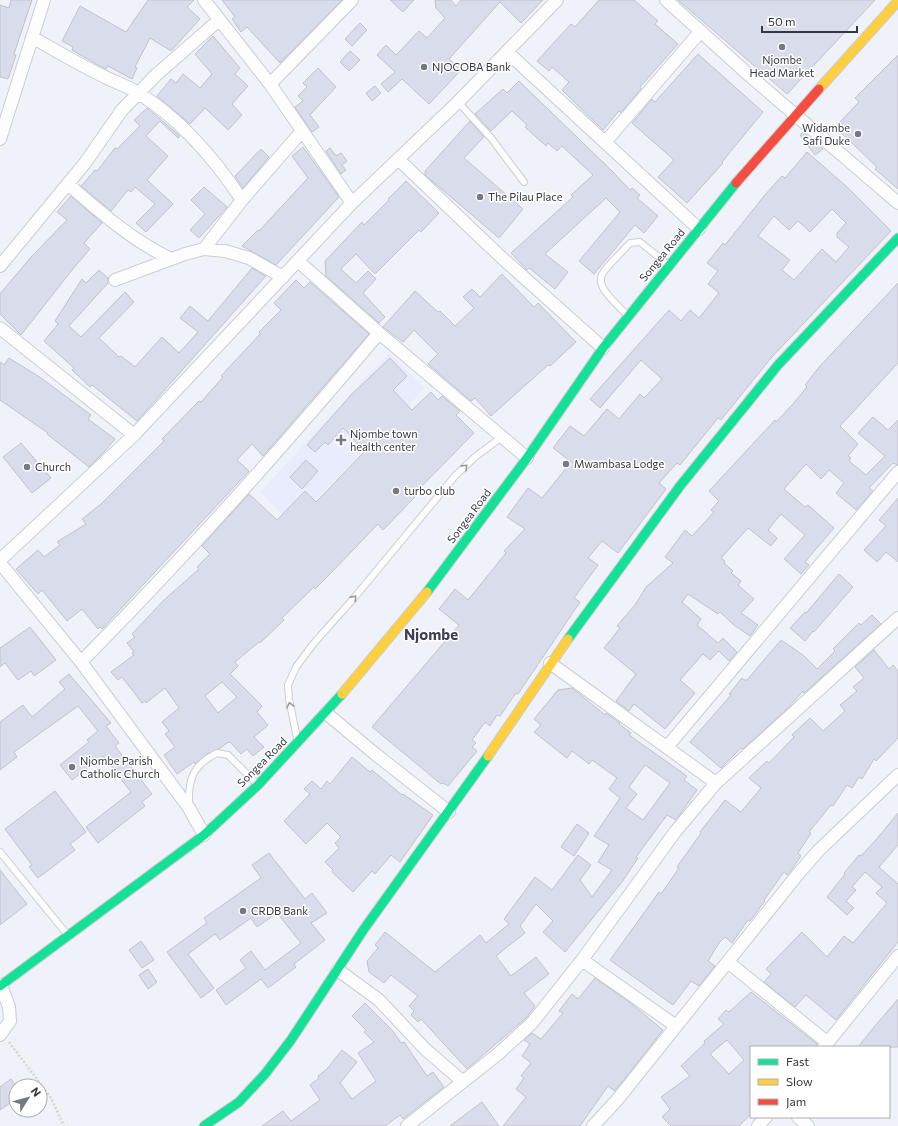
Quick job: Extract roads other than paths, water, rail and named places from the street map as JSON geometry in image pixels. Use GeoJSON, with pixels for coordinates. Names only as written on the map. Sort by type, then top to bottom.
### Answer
{"type":"FeatureCollection","features":[{"type":"Feature","properties":{"kind":"main road","name":"Songea Road"},"geometry":{"type":"LineString","coordinates":[[0,985],[69,936],[204,835],[258,784],[326,713],[408,616],[527,458],[603,348],[628,316],[794,114],[898,1]]}},
{"type":"Feature","properties":{"kind":"main road"},"geometry":{"type":"LineString","coordinates":[[204,1126],[239,1102],[265,1074],[338,970],[364,929],[449,812],[550,663],[635,545],[734,417],[778,365],[898,238]]}},
{"type":"Feature","properties":{"kind":"street"},"geometry":{"type":"LineString","coordinates":[[0,139],[44,0]]}},
{"type":"Feature","properties":{"kind":"street"},"geometry":{"type":"LineString","coordinates":[[204,0],[270,84],[352,203]]}},
{"type":"Feature","properties":{"kind":"street"},"geometry":{"type":"LineString","coordinates":[[270,84],[352,0]]}},
{"type":"Feature","properties":{"kind":"street"},"geometry":{"type":"LineString","coordinates":[[204,835],[189,808],[81,662],[0,562],[134,435],[352,203],[458,102],[557,0]]}},
{"type":"Feature","properties":{"kind":"street"},"geometry":{"type":"LineString","coordinates":[[666,0],[700,32],[898,203]]}},
{"type":"Feature","properties":{"kind":"street"},"geometry":{"type":"LineString","coordinates":[[0,266],[68,184],[122,110],[138,92],[219,20]]}},
{"type":"Feature","properties":{"kind":"street"},"geometry":{"type":"LineString","coordinates":[[606,141],[700,32]]}},
{"type":"Feature","properties":{"kind":"street"},"geometry":{"type":"LineString","coordinates":[[32,37],[104,77],[138,92],[162,110],[201,145],[242,200]]}},
{"type":"Feature","properties":{"kind":"street"},"geometry":{"type":"LineString","coordinates":[[507,52],[606,141],[699,229]]}},
{"type":"Feature","properties":{"kind":"street"},"geometry":{"type":"LineString","coordinates":[[204,249],[242,200],[302,131]]}},
{"type":"Feature","properties":{"kind":"street"},"geometry":{"type":"LineString","coordinates":[[398,159],[501,257],[603,348]]}},
{"type":"Feature","properties":{"kind":"street"},"geometry":{"type":"LineString","coordinates":[[68,184],[131,235],[148,247],[171,259]]}},
{"type":"Feature","properties":{"kind":"street"},"geometry":{"type":"LineString","coordinates":[[115,280],[171,259],[204,249],[225,251],[249,258],[283,277]]}},
{"type":"Feature","properties":{"kind":"street"},"geometry":{"type":"LineString","coordinates":[[298,261],[379,333],[503,436],[527,458]]}},
{"type":"Feature","properties":{"kind":"street"},"geometry":{"type":"LineString","coordinates":[[0,328],[134,435]]}},
{"type":"Feature","properties":{"kind":"street"},"geometry":{"type":"LineString","coordinates":[[81,662],[158,584],[210,527],[307,418],[379,333]]}},
{"type":"Feature","properties":{"kind":"street"},"geometry":{"type":"LineString","coordinates":[[667,747],[898,472]]}},
{"type":"Feature","properties":{"kind":"street"},"geometry":{"type":"LineString","coordinates":[[406,1126],[498,1054],[532,1023],[582,960],[674,832],[716,783],[898,618]]}},
{"type":"Feature","properties":{"kind":"street"},"geometry":{"type":"LineString","coordinates":[[550,663],[716,783]]}},
{"type":"Feature","properties":{"kind":"street"},"geometry":{"type":"LineString","coordinates":[[326,713],[449,812]]}},
{"type":"Feature","properties":{"kind":"street"},"geometry":{"type":"LineString","coordinates":[[593,1126],[617,1100],[757,924],[819,850],[898,775]]}},
{"type":"Feature","properties":{"kind":"street"},"geometry":{"type":"LineString","coordinates":[[728,962],[826,1045],[898,956]]}},
{"type":"Feature","properties":{"kind":"street"},"geometry":{"type":"LineString","coordinates":[[582,960],[676,1026]]}},
{"type":"Feature","properties":{"kind":"street"},"geometry":{"type":"LineString","coordinates":[[338,970],[379,1000],[426,1049],[462,1081]]}},
{"type":"Feature","properties":{"kind":"street"},"geometry":{"type":"LineString","coordinates":[[0,985],[9,1006],[10,1021],[1,1034]]}},
{"type":"Feature","properties":{"kind":"street"},"geometry":{"type":"LineString","coordinates":[[758,1126],[765,1118]]}},
{"type":"Feature","properties":{"kind":"street"},"geometry":{"type":"LineString","coordinates":[[799,1118],[808,1126]]}},
{"type":"Feature","properties":{"kind":"lane"},"geometry":{"type":"LineString","coordinates":[[458,102],[491,138],[524,182]]}},
{"type":"Feature","properties":{"kind":"lane"},"geometry":{"type":"LineString","coordinates":[[628,316],[605,294],[600,284],[601,275],[630,243],[640,242],[669,265]]}},
{"type":"Feature","properties":{"kind":"lane"},"geometry":{"type":"LineString","coordinates":[[298,743],[288,699],[288,686],[296,667],[314,643],[354,598],[455,476],[475,456],[503,436]]}},
{"type":"Feature","properties":{"kind":"lane"},"geometry":{"type":"LineString","coordinates":[[189,808],[188,786],[191,778],[200,766],[217,753],[228,755],[258,784]]}},
{"type":"Feature","properties":{"kind":"lane"},"geometry":{"type":"LineString","coordinates":[[0,852],[69,936]]}},
{"type":"Feature","properties":{"kind":"place","name":"Njombe Head Market"},"geometry":{"type":"Point","coordinates":[782,47]}},
{"type":"Feature","properties":{"kind":"place","name":"NJOCOBA Bank"},"geometry":{"type":"Point","coordinates":[424,67]}},
{"type":"Feature","properties":{"kind":"place","name":"Widambe Safi Duke"},"geometry":{"type":"Point","coordinates":[858,134]}},
{"type":"Feature","properties":{"kind":"place","name":"The Pilau Place"},"geometry":{"type":"Point","coordinates":[480,197]}},
{"type":"Feature","properties":{"kind":"place","name":"Njombe town health center"},"geometry":{"type":"Point","coordinates":[341,440]}},
{"type":"Feature","properties":{"kind":"place","name":"Mwambasa Lodge"},"geometry":{"type":"Point","coordinates":[566,464]}},
{"type":"Feature","properties":{"kind":"place","name":"Church"},"geometry":{"type":"Point","coordinates":[27,467]}},
{"type":"Feature","properties":{"kind":"place","name":"turbo club"},"geometry":{"type":"Point","coordinates":[396,491]}},
{"type":"Feature","properties":{"kind":"place","name":"Njombe Parish Catholic Church"},"geometry":{"type":"Point","coordinates":[72,767]}},
{"type":"Feature","properties":{"kind":"place","name":"CRDB Bank"},"geometry":{"type":"Point","coordinates":[243,911]}},
{"type":"Feature","properties":{"kind":"district","name":"Njombe"},"geometry":{"type":"Point","coordinates":[431,635]}}]}
